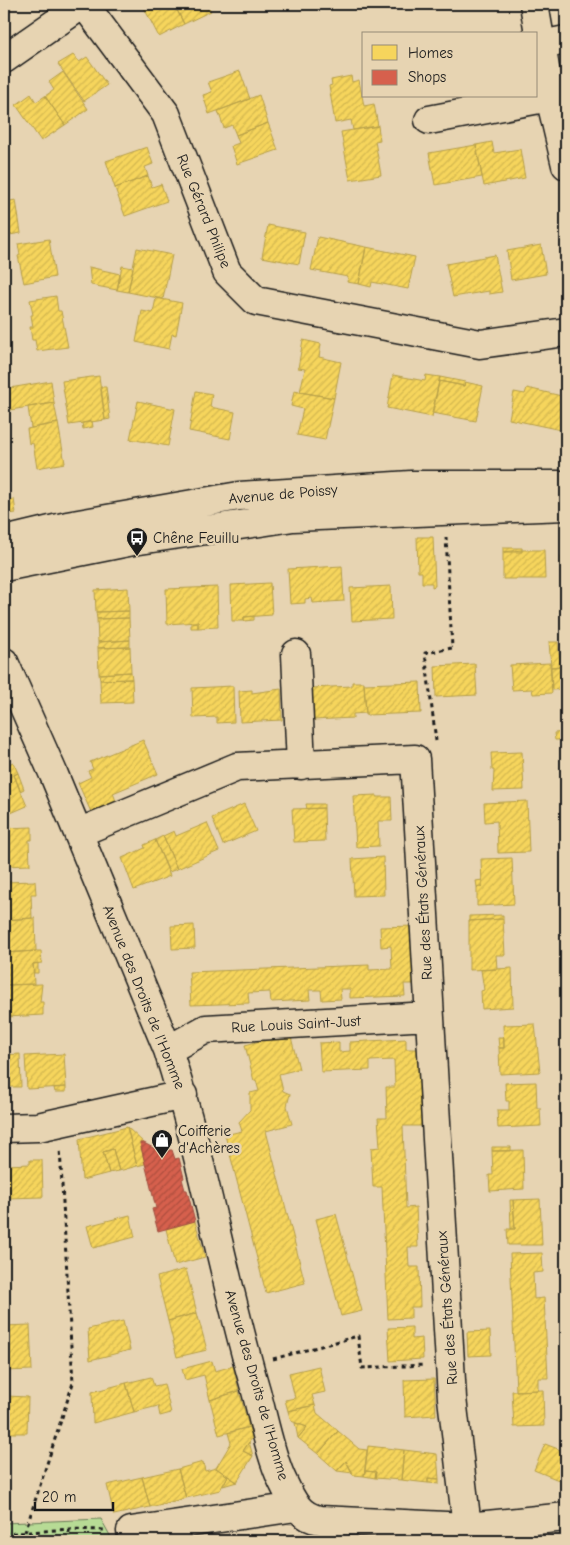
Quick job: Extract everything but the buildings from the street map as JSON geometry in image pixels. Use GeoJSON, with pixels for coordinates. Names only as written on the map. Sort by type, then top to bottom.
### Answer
{"type":"FeatureCollection","features":[{"type":"Feature","properties":{"kind":"street"},"geometry":{"type":"LineString","coordinates":[[4,59],[84,4]]}},
{"type":"Feature","properties":{"kind":"street","name":"Rue Gérard Philipe"},"geometry":{"type":"LineString","coordinates":[[84,4],[166,114],[227,272],[256,301],[480,344],[566,332]]}},
{"type":"Feature","properties":{"kind":"street"},"geometry":{"type":"LineString","coordinates":[[534,4],[554,43],[550,97],[566,165]]}},
{"type":"Feature","properties":{"kind":"street"},"geometry":{"type":"LineString","coordinates":[[429,120],[550,97]]}},
{"type":"Feature","properties":{"kind":"street","name":"Avenue de Poissy"},"geometry":{"type":"LineString","coordinates":[[4,541],[67,526],[239,496],[411,485],[566,485]]}},
{"type":"Feature","properties":{"kind":"street","name":"Avenue de Poissy"},"geometry":{"type":"LineString","coordinates":[[4,567],[133,541],[293,517],[566,506]]}},
{"type":"Feature","properties":{"kind":"street"},"geometry":{"type":"LineString","coordinates":[[296,654],[301,765]]}},
{"type":"Feature","properties":{"kind":"street","name":"Avenue des Droits de l'Homme"},"geometry":{"type":"LineString","coordinates":[[4,662],[78,833],[168,1050],[183,1095],[248,1366],[282,1480],[300,1510]]}},
{"type":"Feature","properties":{"kind":"street"},"geometry":{"type":"LineString","coordinates":[[78,833],[237,766],[301,765],[415,759]]}},
{"type":"Feature","properties":{"kind":"street","name":"Rue des États Généraux"},"geometry":{"type":"LineString","coordinates":[[415,759],[452,1398],[467,1527]]}},
{"type":"Feature","properties":{"kind":"street","name":"Rue Louis Saint-Just"},"geometry":{"type":"LineString","coordinates":[[168,1050],[206,1029],[429,1016]]}},
{"type":"Feature","properties":{"kind":"street"},"geometry":{"type":"LineString","coordinates":[[4,1128],[38,1127],[183,1095]]}},
{"type":"Feature","properties":{"kind":"street"},"geometry":{"type":"LineString","coordinates":[[131,1531],[300,1510],[310,1518],[320,1520],[467,1527],[566,1517]]}},
{"type":"Feature","properties":{"kind":"path"},"geometry":{"type":"LineString","coordinates":[[415,759],[437,752],[425,653],[452,648],[445,510]]}},
{"type":"Feature","properties":{"kind":"path"},"geometry":{"type":"LineString","coordinates":[[25,1532],[73,1383],[59,1123]]}},
{"type":"Feature","properties":{"kind":"path"},"geometry":{"type":"LineString","coordinates":[[248,1366],[358,1336],[362,1368],[450,1364]]}},
{"type":"Feature","properties":{"kind":"path"},"geometry":{"type":"LineString","coordinates":[[69,1529],[69,1541]]}},
{"type":"Feature","properties":{"kind":"path"},"geometry":{"type":"LineString","coordinates":[[4,1534],[69,1529],[131,1531]]}},
{"type":"Feature","properties":{"kind":"green space"},"geometry":{"type":"Polygon","coordinates":[[[101,1519],[113,1541],[4,1541],[4,1523],[101,1519]]]}},
{"type":"Feature","properties":{"kind":"green space"},"geometry":{"type":"Polygon","coordinates":[[[301,1534],[303,1541],[218,1541],[301,1534]]]}},
{"type":"Feature","properties":{"kind":"place","name":"Chêne Feuillu"},"geometry":{"type":"Point","coordinates":[137,557]}},
{"type":"Feature","properties":{"kind":"place","name":"Coifferie d'Achères"},"geometry":{"type":"Point","coordinates":[162,1159]}}]}
